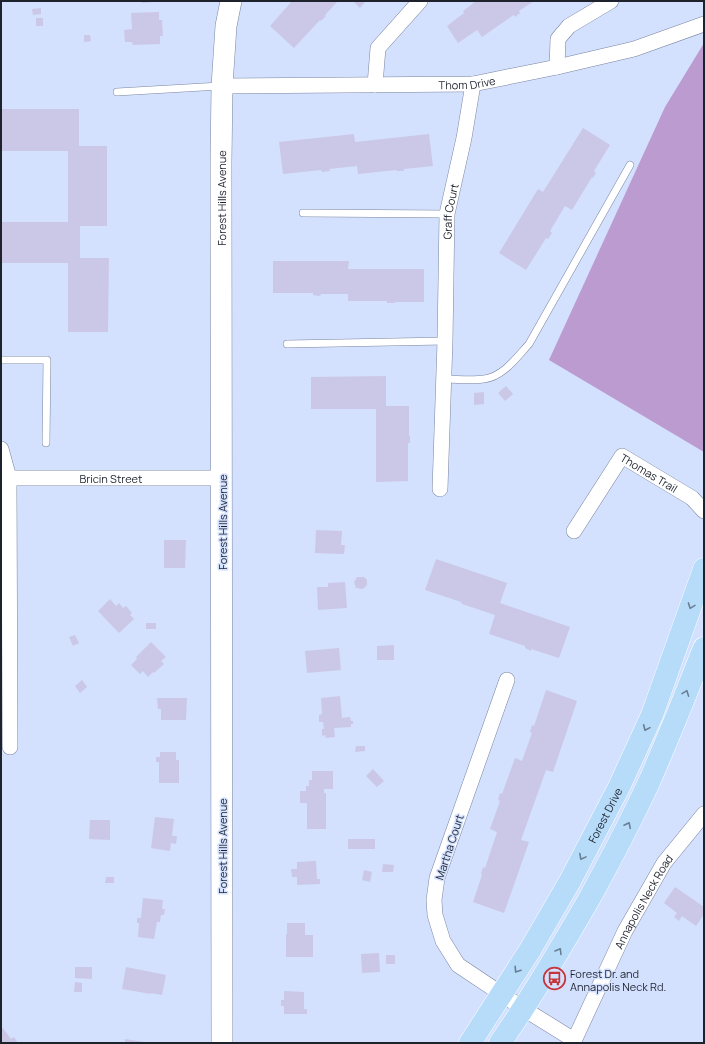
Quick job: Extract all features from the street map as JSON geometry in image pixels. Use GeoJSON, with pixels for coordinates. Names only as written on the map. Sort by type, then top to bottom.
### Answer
{"type":"FeatureCollection","features":[{"type":"Feature","properties":{"kind":"main road","name":"Forest Drive"},"geometry":{"type":"LineString","coordinates":[[470,1043],[530,950],[570,881],[619,787],[652,715],[704,569]]}},
{"type":"Feature","properties":{"kind":"main road"},"geometry":{"type":"LineString","coordinates":[[500,1043],[524,1009],[567,938],[614,853],[649,781],[676,720],[704,648]]}},
{"type":"Feature","properties":{"kind":"street","name":"Forest Hills Avenue"},"geometry":{"type":"LineString","coordinates":[[222,1043],[221,162],[222,86],[226,26],[231,1]]}},
{"type":"Feature","properties":{"kind":"street"},"geometry":{"type":"LineString","coordinates":[[375,85],[378,48],[420,1]]}},
{"type":"Feature","properties":{"kind":"street"},"geometry":{"type":"LineString","coordinates":[[557,67],[558,39],[569,26],[611,1]]}},
{"type":"Feature","properties":{"kind":"street","name":"Thom Drive"},"geometry":{"type":"LineString","coordinates":[[222,86],[473,84],[557,67],[634,49],[704,24]]}},
{"type":"Feature","properties":{"kind":"street","name":"Graff Court"},"geometry":{"type":"LineString","coordinates":[[440,489],[447,214],[464,138],[473,84]]}},
{"type":"Feature","properties":{"kind":"street"},"geometry":{"type":"LineString","coordinates":[[1,449],[5,478],[10,747]]}},
{"type":"Feature","properties":{"kind":"street","name":"Thomas Trail"},"geometry":{"type":"LineString","coordinates":[[574,531],[622,456],[698,498],[704,511]]}},
{"type":"Feature","properties":{"kind":"street","name":"Bricin Street"},"geometry":{"type":"LineString","coordinates":[[5,478],[222,478]]}},
{"type":"Feature","properties":{"kind":"street","name":"Martha Court"},"geometry":{"type":"LineString","coordinates":[[502,993],[458,965],[443,940],[435,915],[434,900],[437,878],[507,680]]}},
{"type":"Feature","properties":{"kind":"street","name":"Annapolis Neck Road"},"geometry":{"type":"LineString","coordinates":[[502,993],[573,1042],[625,931],[664,863],[704,814]]}},
{"type":"Feature","properties":{"kind":"lane"},"geometry":{"type":"LineString","coordinates":[[117,92],[222,86]]}},
{"type":"Feature","properties":{"kind":"lane"},"geometry":{"type":"LineString","coordinates":[[443,379],[484,379],[499,374],[517,358],[529,344],[630,165]]}},
{"type":"Feature","properties":{"kind":"lane"},"geometry":{"type":"LineString","coordinates":[[303,213],[447,214]]}},
{"type":"Feature","properties":{"kind":"lane"},"geometry":{"type":"LineString","coordinates":[[287,344],[444,340]]}},
{"type":"Feature","properties":{"kind":"lane"},"geometry":{"type":"LineString","coordinates":[[1,360],[47,360],[46,444]]}},
{"type":"Feature","properties":{"kind":"shaded area"},"geometry":{"type":"Polygon","coordinates":[[[704,43],[704,452],[549,360],[665,107],[704,43]]]}},
{"type":"Feature","properties":{"kind":"building"},"geometry":{"type":"Polygon","coordinates":[[[141,1],[154,1],[154,2],[142,3],[141,1]]]}},
{"type":"Feature","properties":{"kind":"building"},"geometry":{"type":"Polygon","coordinates":[[[292,1],[338,1],[325,15],[326,16],[321,21],[320,20],[294,48],[270,26],[292,1]]]}},
{"type":"Feature","properties":{"kind":"building"},"geometry":{"type":"Polygon","coordinates":[[[353,1],[366,1],[360,8],[353,1]]]}},
{"type":"Feature","properties":{"kind":"building"},"geometry":{"type":"Polygon","coordinates":[[[476,1],[534,1],[519,11],[520,13],[515,17],[514,15],[512,16],[482,37],[477,30],[458,43],[447,26],[464,13],[463,11],[476,1]]]}},
{"type":"Feature","properties":{"kind":"building"},"geometry":{"type":"Polygon","coordinates":[[[41,8],[41,14],[33,15],[32,9],[41,8]]]}},
{"type":"Feature","properties":{"kind":"building"},"geometry":{"type":"Polygon","coordinates":[[[159,12],[159,20],[162,20],[163,36],[160,36],[160,44],[133,45],[132,42],[125,42],[124,30],[132,29],[131,13],[159,12]]]}},
{"type":"Feature","properties":{"kind":"building"},"geometry":{"type":"Polygon","coordinates":[[[36,18],[43,18],[43,26],[36,26],[36,18]]]}},
{"type":"Feature","properties":{"kind":"building"},"geometry":{"type":"Polygon","coordinates":[[[84,35],[90,35],[91,41],[84,42],[84,35]]]}},
{"type":"Feature","properties":{"kind":"building"},"geometry":{"type":"Polygon","coordinates":[[[1,109],[79,109],[79,146],[107,146],[107,226],[80,226],[80,258],[109,258],[108,332],[68,332],[68,263],[1,263],[1,222],[68,222],[68,151],[1,151],[1,109]]]}},
{"type":"Feature","properties":{"kind":"building"},"geometry":{"type":"Polygon","coordinates":[[[583,128],[610,145],[594,171],[596,173],[572,210],[565,206],[550,231],[552,233],[548,239],[546,238],[526,270],[499,253],[538,189],[543,192],[583,128]]]}},
{"type":"Feature","properties":{"kind":"building"},"geometry":{"type":"Polygon","coordinates":[[[354,134],[355,142],[429,134],[433,166],[404,169],[404,171],[396,170],[358,174],[357,166],[329,169],[330,171],[322,172],[321,170],[283,174],[279,142],[354,134]]]}},
{"type":"Feature","properties":{"kind":"building"},"geometry":{"type":"Polygon","coordinates":[[[273,261],[349,261],[348,269],[424,269],[424,302],[387,303],[387,301],[348,301],[348,294],[321,294],[319,296],[313,295],[313,293],[273,293],[273,261]]]}},
{"type":"Feature","properties":{"kind":"building"},"geometry":{"type":"Polygon","coordinates":[[[386,376],[386,406],[409,406],[410,443],[408,443],[408,481],[376,482],[376,409],[311,409],[311,377],[386,376]]]}},
{"type":"Feature","properties":{"kind":"building"},"geometry":{"type":"Polygon","coordinates":[[[506,386],[513,394],[505,401],[498,393],[506,386]]]}},
{"type":"Feature","properties":{"kind":"building"},"geometry":{"type":"Polygon","coordinates":[[[484,392],[484,404],[474,405],[474,393],[484,392]]]}},
{"type":"Feature","properties":{"kind":"building"},"geometry":{"type":"Polygon","coordinates":[[[316,530],[342,531],[341,545],[345,545],[344,554],[315,553],[316,530]]]}},
{"type":"Feature","properties":{"kind":"building"},"geometry":{"type":"Polygon","coordinates":[[[164,540],[186,540],[185,568],[164,568],[164,540]]]}},
{"type":"Feature","properties":{"kind":"building"},"geometry":{"type":"Polygon","coordinates":[[[436,559],[507,583],[500,603],[570,627],[559,658],[531,649],[531,651],[525,648],[525,646],[489,634],[495,615],[425,590],[436,559]]]}},
{"type":"Feature","properties":{"kind":"building"},"geometry":{"type":"Polygon","coordinates":[[[357,577],[364,577],[367,580],[367,585],[363,589],[356,588],[354,582],[357,577]]]}},
{"type":"Feature","properties":{"kind":"building"},"geometry":{"type":"Polygon","coordinates":[[[345,582],[347,608],[318,610],[317,587],[328,587],[328,583],[345,582]]]}},
{"type":"Feature","properties":{"kind":"building"},"geometry":{"type":"Polygon","coordinates":[[[110,599],[116,606],[119,603],[123,608],[126,606],[132,613],[130,615],[134,619],[119,633],[98,611],[110,599]]]}},
{"type":"Feature","properties":{"kind":"building"},"geometry":{"type":"Polygon","coordinates":[[[146,623],[156,623],[156,629],[146,629],[146,623]]]}},
{"type":"Feature","properties":{"kind":"building"},"geometry":{"type":"Polygon","coordinates":[[[75,635],[79,643],[73,646],[69,637],[75,635]]]}},
{"type":"Feature","properties":{"kind":"building"},"geometry":{"type":"Polygon","coordinates":[[[151,642],[166,657],[161,661],[164,664],[148,677],[143,671],[140,674],[131,665],[137,659],[136,657],[151,642]]]}},
{"type":"Feature","properties":{"kind":"building"},"geometry":{"type":"Polygon","coordinates":[[[394,645],[394,660],[377,660],[377,646],[394,645]]]}},
{"type":"Feature","properties":{"kind":"building"},"geometry":{"type":"Polygon","coordinates":[[[339,648],[341,670],[307,673],[305,651],[339,648]]]}},
{"type":"Feature","properties":{"kind":"building"},"geometry":{"type":"Polygon","coordinates":[[[82,680],[87,687],[80,693],[75,686],[82,680]]]}},
{"type":"Feature","properties":{"kind":"building"},"geometry":{"type":"Polygon","coordinates":[[[546,690],[577,701],[553,772],[546,770],[521,840],[529,842],[504,913],[473,902],[482,875],[483,867],[485,868],[497,832],[490,829],[500,801],[498,800],[500,793],[502,794],[515,758],[522,761],[532,733],[530,732],[532,725],[534,726],[546,690]]]}},
{"type":"Feature","properties":{"kind":"building"},"geometry":{"type":"Polygon","coordinates":[[[340,696],[342,718],[350,717],[353,724],[351,724],[351,727],[334,728],[335,737],[326,738],[325,735],[322,736],[322,729],[324,729],[323,722],[319,722],[319,715],[322,714],[321,698],[340,696]]]}},
{"type":"Feature","properties":{"kind":"building"},"geometry":{"type":"Polygon","coordinates":[[[157,698],[187,698],[186,720],[161,720],[161,709],[158,709],[157,698]]]}},
{"type":"Feature","properties":{"kind":"building"},"geometry":{"type":"Polygon","coordinates":[[[356,746],[365,746],[365,751],[355,752],[356,746]]]}},
{"type":"Feature","properties":{"kind":"building"},"geometry":{"type":"Polygon","coordinates":[[[160,752],[176,752],[176,760],[179,760],[179,783],[159,783],[159,762],[156,762],[156,757],[160,757],[160,752]]]}},
{"type":"Feature","properties":{"kind":"building"},"geometry":{"type":"Polygon","coordinates":[[[373,769],[384,781],[377,787],[366,776],[373,769]]]}},
{"type":"Feature","properties":{"kind":"building"},"geometry":{"type":"Polygon","coordinates":[[[312,771],[333,771],[333,789],[324,789],[324,793],[326,793],[326,829],[307,829],[307,803],[300,803],[300,791],[306,791],[306,786],[309,786],[309,780],[312,780],[312,771]]]}},
{"type":"Feature","properties":{"kind":"building"},"geometry":{"type":"Polygon","coordinates":[[[155,817],[174,819],[172,836],[177,836],[176,844],[171,843],[170,851],[151,848],[155,817]]]}},
{"type":"Feature","properties":{"kind":"building"},"geometry":{"type":"Polygon","coordinates":[[[90,820],[110,820],[110,840],[89,839],[90,820]]]}},
{"type":"Feature","properties":{"kind":"building"},"geometry":{"type":"Polygon","coordinates":[[[348,839],[375,839],[375,849],[348,849],[348,839]]]}},
{"type":"Feature","properties":{"kind":"building"},"geometry":{"type":"Polygon","coordinates":[[[316,861],[317,879],[320,879],[320,884],[297,885],[297,877],[292,877],[291,869],[297,869],[297,862],[316,861]]]}},
{"type":"Feature","properties":{"kind":"building"},"geometry":{"type":"Polygon","coordinates":[[[383,864],[394,865],[393,872],[382,872],[383,864]]]}},
{"type":"Feature","properties":{"kind":"building"},"geometry":{"type":"Polygon","coordinates":[[[364,870],[372,872],[370,882],[362,880],[364,870]]]}},
{"type":"Feature","properties":{"kind":"building"},"geometry":{"type":"Polygon","coordinates":[[[106,877],[114,877],[114,883],[105,883],[106,877]]]}},
{"type":"Feature","properties":{"kind":"building"},"geometry":{"type":"Polygon","coordinates":[[[675,887],[704,907],[704,914],[696,926],[682,916],[679,921],[674,917],[677,913],[664,903],[675,887]]]}},
{"type":"Feature","properties":{"kind":"building"},"geometry":{"type":"Polygon","coordinates":[[[143,898],[163,900],[162,909],[165,909],[164,915],[161,915],[160,922],[157,922],[154,939],[138,937],[139,923],[137,923],[137,918],[141,918],[143,898]]]}},
{"type":"Feature","properties":{"kind":"building"},"geometry":{"type":"Polygon","coordinates":[[[287,923],[305,923],[305,935],[313,935],[313,957],[286,957],[287,923]]]}},
{"type":"Feature","properties":{"kind":"building"},"geometry":{"type":"Polygon","coordinates":[[[379,953],[380,972],[362,973],[361,954],[379,953]]]}},
{"type":"Feature","properties":{"kind":"building"},"geometry":{"type":"Polygon","coordinates":[[[386,955],[395,955],[395,964],[386,964],[386,955]]]}},
{"type":"Feature","properties":{"kind":"building"},"geometry":{"type":"Polygon","coordinates":[[[75,967],[92,967],[92,979],[75,978],[75,967]]]}},
{"type":"Feature","properties":{"kind":"building"},"geometry":{"type":"Polygon","coordinates":[[[126,967],[166,975],[162,995],[122,989],[126,967]]]}},
{"type":"Feature","properties":{"kind":"building"},"geometry":{"type":"Polygon","coordinates":[[[75,982],[82,983],[82,992],[74,992],[75,982]]]}},
{"type":"Feature","properties":{"kind":"building"},"geometry":{"type":"Polygon","coordinates":[[[284,991],[304,992],[304,1009],[307,1009],[307,1014],[284,1014],[284,1006],[281,1006],[281,1000],[284,1000],[284,991]]]}},
{"type":"Feature","properties":{"kind":"building"},"geometry":{"type":"Polygon","coordinates":[[[3,1028],[11,1039],[14,1037],[18,1043],[1,1043],[1,1029],[3,1028]]]}},
{"type":"Feature","properties":{"kind":"building"},"geometry":{"type":"Polygon","coordinates":[[[125,1039],[145,1042],[145,1043],[125,1043],[125,1039]]]}},
{"type":"Feature","properties":{"kind":"place","name":"Forest Dr. and Annapolis Neck Rd."},"geometry":{"type":"Point","coordinates":[555,979]}}]}
